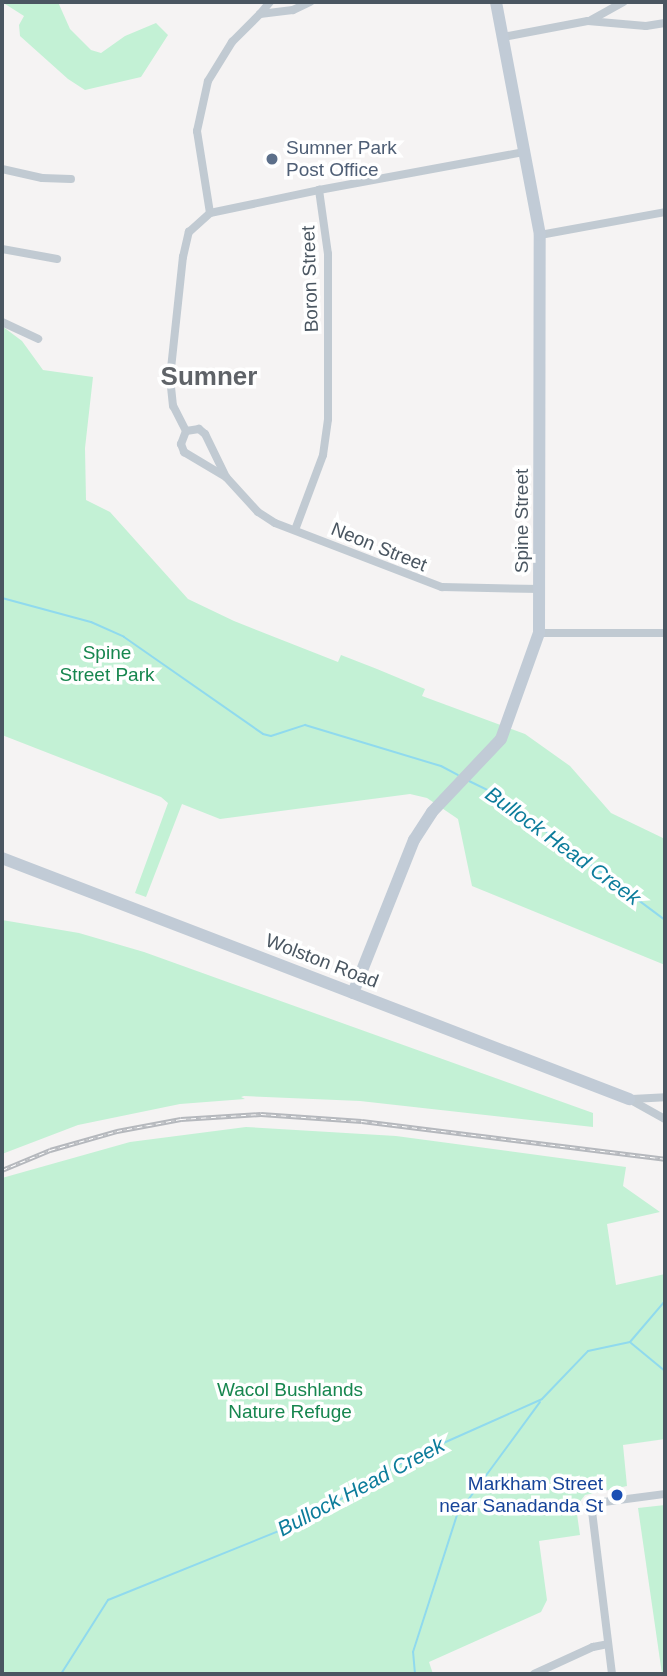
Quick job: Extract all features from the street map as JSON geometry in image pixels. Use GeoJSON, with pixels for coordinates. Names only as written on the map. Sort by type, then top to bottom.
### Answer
{"type":"FeatureCollection","features":[{"type":"Feature","properties":{"kind":"street"},"geometry":{"type":"LineString","coordinates":[[270,2],[232,42],[208,81],[197,131],[210,213],[525,152]]}},
{"type":"Feature","properties":{"kind":"street"},"geometry":{"type":"LineString","coordinates":[[260,14],[293,10],[310,2]]}},
{"type":"Feature","properties":{"kind":"street","name":"Spine Street"},"geometry":{"type":"LineString","coordinates":[[353,993],[411,844],[420,827],[501,739],[539,633],[540,235],[496,2]]}},
{"type":"Feature","properties":{"kind":"street"},"geometry":{"type":"LineString","coordinates":[[588,21],[624,2]]}},
{"type":"Feature","properties":{"kind":"street"},"geometry":{"type":"LineString","coordinates":[[503,37],[588,21],[646,26],[665,23]]}},
{"type":"Feature","properties":{"kind":"street"},"geometry":{"type":"LineString","coordinates":[[2,169],[42,178],[71,179]]}},
{"type":"Feature","properties":{"kind":"street","name":"Boron Street"},"geometry":{"type":"LineString","coordinates":[[295,530],[323,455],[328,419],[328,254],[319,190]]}},
{"type":"Feature","properties":{"kind":"street"},"geometry":{"type":"LineString","coordinates":[[540,235],[665,212]]}},
{"type":"Feature","properties":{"kind":"street","name":"Neon Street"},"geometry":{"type":"LineString","coordinates":[[210,213],[189,233],[183,257],[170,392],[173,407],[186,431],[181,444],[184,452],[226,477],[265,518],[442,587],[541,589]]}},
{"type":"Feature","properties":{"kind":"street"},"geometry":{"type":"LineString","coordinates":[[2,249],[57,258]]}},
{"type":"Feature","properties":{"kind":"street"},"geometry":{"type":"LineString","coordinates":[[2,322],[38,338]]}},
{"type":"Feature","properties":{"kind":"street","name":"Neon Street"},"geometry":{"type":"LineString","coordinates":[[186,431],[199,429],[205,434],[226,477]]}},
{"type":"Feature","properties":{"kind":"street"},"geometry":{"type":"LineString","coordinates":[[539,633],[665,633]]}},
{"type":"Feature","properties":{"kind":"street","name":"Wolston Road"},"geometry":{"type":"LineString","coordinates":[[2,858],[629,1099],[665,1119]]}},
{"type":"Feature","properties":{"kind":"street","name":"Wolston Road"},"geometry":{"type":"LineString","coordinates":[[629,1099],[665,1097]]}},
{"type":"Feature","properties":{"kind":"street"},"geometry":{"type":"LineString","coordinates":[[612,1674],[592,1512],[604,1502],[665,1494]]}},
{"type":"Feature","properties":{"kind":"street"},"geometry":{"type":"LineString","coordinates":[[534,1674],[593,1647],[608,1644]]}},
{"type":"Feature","properties":{"kind":"green space"},"geometry":{"type":"Polygon","coordinates":[[[2,2],[58,2],[70,29],[91,50],[101,53],[125,36],[156,23],[168,35],[141,77],[85,90],[68,79],[20,36],[19,25],[24,16],[2,2]]]}},
{"type":"Feature","properties":{"kind":"green space","name":"Spine Street Park"},"geometry":{"type":"Polygon","coordinates":[[[2,326],[22,341],[43,370],[93,377],[85,448],[86,500],[110,512],[188,599],[234,621],[338,662],[341,655],[377,669],[425,689],[422,696],[525,734],[570,766],[611,813],[665,839],[665,965],[472,886],[458,819],[427,798],[410,794],[220,819],[182,804],[146,897],[135,893],[168,803],[161,797],[2,735],[2,326]]]}},
{"type":"Feature","properties":{"kind":"green space"},"geometry":{"type":"Polygon","coordinates":[[[2,920],[79,933],[144,952],[593,1113],[593,1127],[360,1101],[244,1096],[241,1097],[245,1099],[180,1104],[78,1125],[2,1154],[2,920]]]}},
{"type":"Feature","properties":{"kind":"green space","name":"Wacol Bushlands Nature Refuge"},"geometry":{"type":"Polygon","coordinates":[[[246,1127],[396,1136],[626,1167],[623,1186],[660,1212],[607,1224],[616,1285],[665,1274],[665,1439],[623,1445],[627,1486],[585,1495],[578,1504],[580,1535],[539,1541],[547,1600],[541,1612],[429,1662],[433,1674],[2,1674],[2,1178],[130,1142],[246,1127]]]}},
{"type":"Feature","properties":{"kind":"green space"},"geometry":{"type":"Polygon","coordinates":[[[665,1505],[665,1674],[662,1674],[638,1508],[665,1505]]]}},
{"type":"Feature","properties":{"kind":"waterway","name":"Bullock Head Creek"},"geometry":{"type":"LineString","coordinates":[[2,598],[91,622],[124,637],[263,734],[271,736],[305,725],[441,766],[458,775]]}},
{"type":"Feature","properties":{"kind":"waterway","name":"Bullock Head Creek"},"geometry":{"type":"LineString","coordinates":[[469,781],[496,794],[665,920]]}},
{"type":"Feature","properties":{"kind":"waterway","name":"Bullock Head Creek"},"geometry":{"type":"LineString","coordinates":[[61,1674],[108,1600],[304,1521],[412,1457],[542,1399],[588,1351],[630,1342],[665,1301]]}},
{"type":"Feature","properties":{"kind":"waterway"},"geometry":{"type":"LineString","coordinates":[[631,1343],[665,1371]]}},
{"type":"Feature","properties":{"kind":"waterway"},"geometry":{"type":"LineString","coordinates":[[415,1674],[413,1652],[457,1515],[540,1402]]}},
{"type":"Feature","properties":{"kind":"railway"},"geometry":{"type":"LineString","coordinates":[[2,1170],[50,1150],[117,1131],[181,1119],[261,1114],[362,1121],[665,1159]]}},
{"type":"Feature","properties":{"kind":"place","name":"Sumner Park Post Office"},"geometry":{"type":"Point","coordinates":[272,159]}},
{"type":"Feature","properties":{"kind":"place","name":"Markham Street near Sanadanda St"},"geometry":{"type":"Point","coordinates":[617,1495]}},
{"type":"Feature","properties":{"kind":"district","name":"Sumner"},"geometry":{"type":"Point","coordinates":[209,377]}}]}
